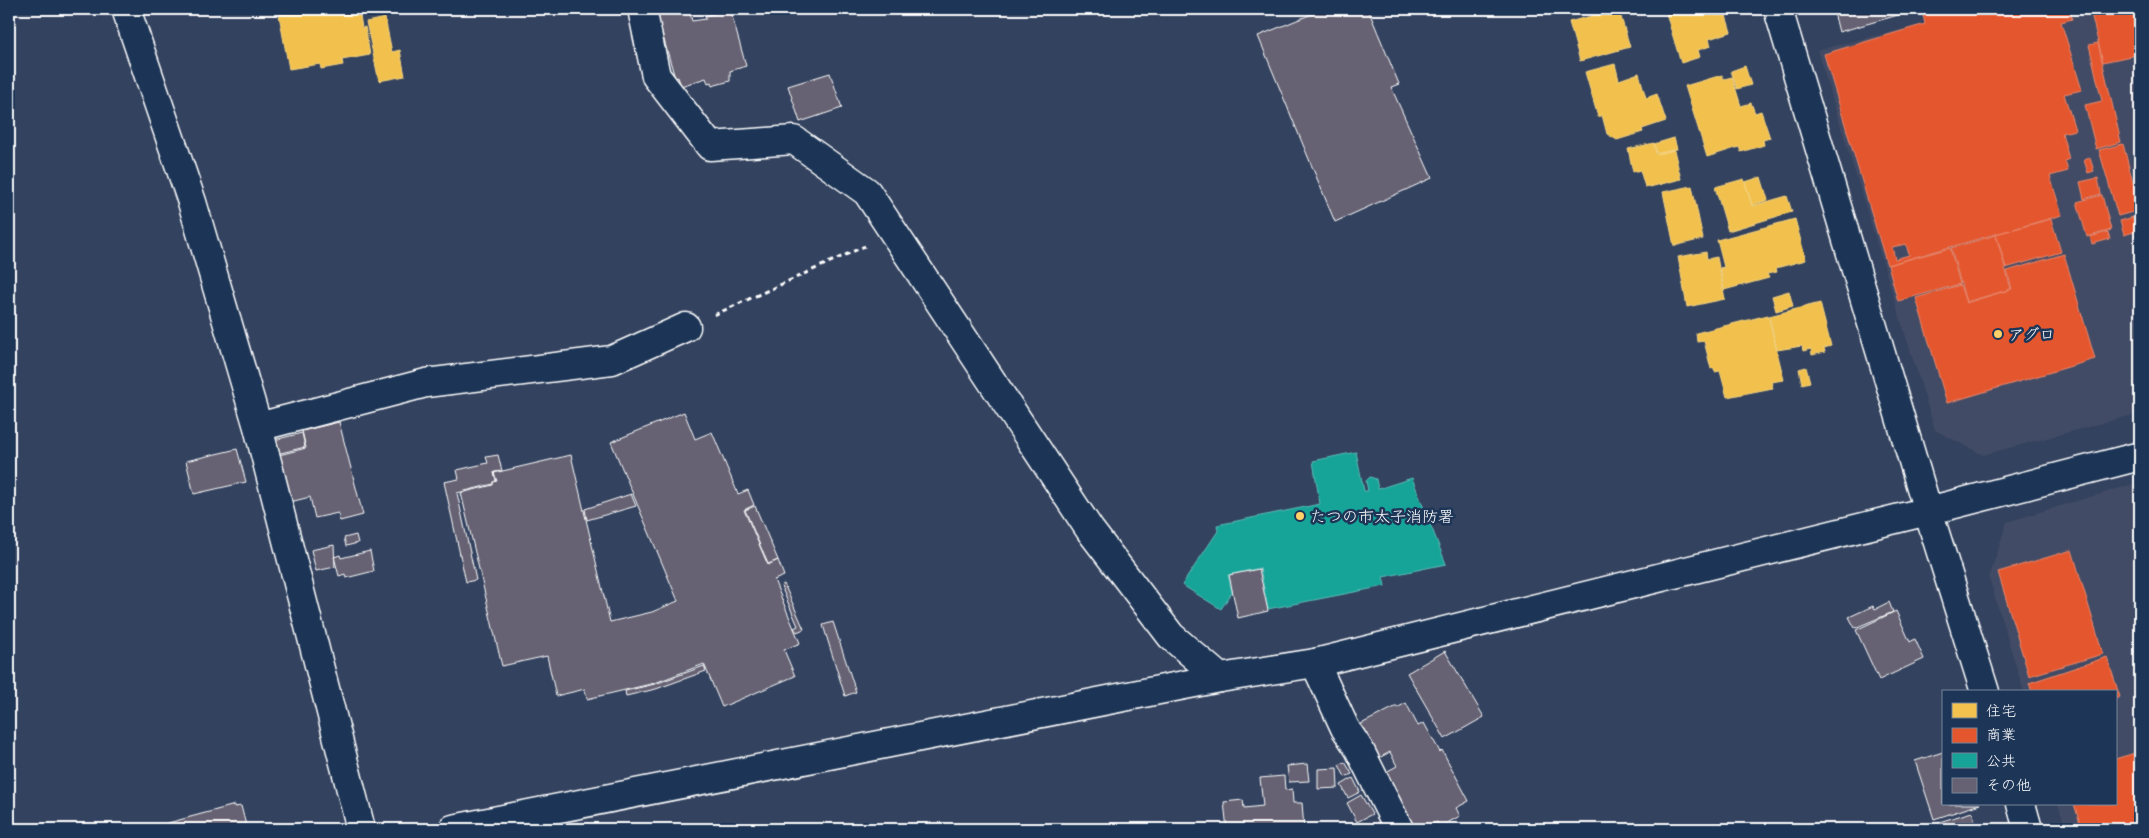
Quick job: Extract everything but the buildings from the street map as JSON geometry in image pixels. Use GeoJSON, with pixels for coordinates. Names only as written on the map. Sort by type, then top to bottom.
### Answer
{"type":"FeatureCollection","features":[{"type":"Feature","properties":{"kind":"street"},"geometry":{"type":"LineString","coordinates":[[126,9],[192,202],[258,427],[361,829]]}},
{"type":"Feature","properties":{"kind":"street"},"geometry":{"type":"LineString","coordinates":[[642,9],[656,76],[710,146],[794,140],[867,192],[1090,530],[1171,636],[1220,678]]}},
{"type":"Feature","properties":{"kind":"street"},"geometry":{"type":"LineString","coordinates":[[1778,9],[1928,511],[1984,690]]}},
{"type":"Feature","properties":{"kind":"street"},"geometry":{"type":"LineString","coordinates":[[258,427],[426,383],[612,360],[686,328]]}},
{"type":"Feature","properties":{"kind":"street"},"geometry":{"type":"LineString","coordinates":[[453,829],[1220,678],[1315,663],[1928,511],[2140,456]]}},
{"type":"Feature","properties":{"kind":"street"},"geometry":{"type":"LineString","coordinates":[[1315,663],[1345,728],[1359,750],[1400,829]]}},
{"type":"Feature","properties":{"kind":"street"},"geometry":{"type":"LineString","coordinates":[[2021,806],[2028,829]]}},
{"type":"Feature","properties":{"kind":"path"},"geometry":{"type":"LineString","coordinates":[[686,328],[895,232]]}},
{"type":"Feature","properties":{"kind":"shaded area"},"geometry":{"type":"Polygon","coordinates":[[[1927,9],[2140,9],[2140,413],[1983,455],[1935,430],[1817,50],[1924,24],[1921,11],[1927,9]]]}},
{"type":"Feature","properties":{"kind":"shaded area"},"geometry":{"type":"Polygon","coordinates":[[[2140,482],[2140,829],[2066,829],[2059,806],[2116,806],[2116,690],[2023,690],[1989,578],[2007,522],[2140,482]]]}},
{"type":"Feature","properties":{"kind":"place","name":"アグロ"},"geometry":{"type":"Point","coordinates":[1998,334]}},
{"type":"Feature","properties":{"kind":"place","name":"たつの市太子消防署"},"geometry":{"type":"Point","coordinates":[1300,516]}}]}
